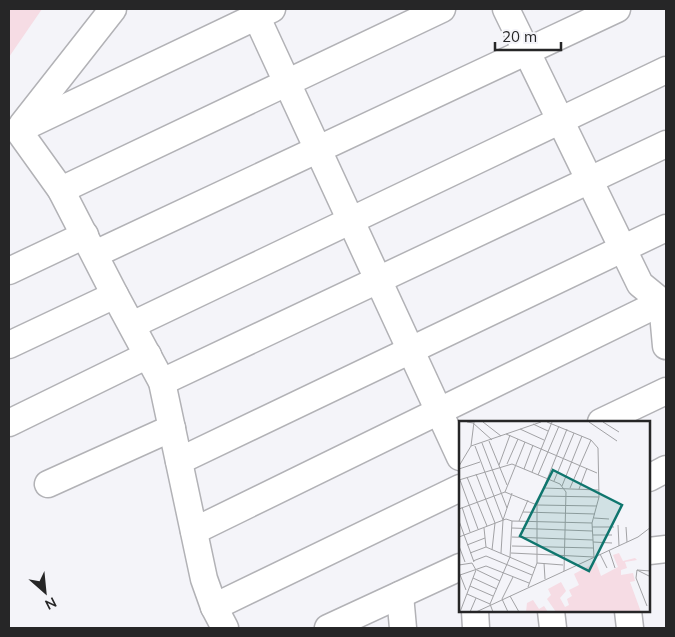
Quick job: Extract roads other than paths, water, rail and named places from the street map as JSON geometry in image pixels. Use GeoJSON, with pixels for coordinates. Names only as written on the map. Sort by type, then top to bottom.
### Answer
{"type":"FeatureCollection","features":[{"type":"Feature","properties":{"kind":"street"},"geometry":{"type":"LineString","coordinates":[[13,136],[113,9]]}},
{"type":"Feature","properties":{"kind":"street"},"geometry":{"type":"LineString","coordinates":[[61,190],[442,9]]}},
{"type":"Feature","properties":{"kind":"street"},"geometry":{"type":"LineString","coordinates":[[506,9],[640,284],[664,303],[666,346]]}},
{"type":"Feature","properties":{"kind":"street"},"geometry":{"type":"LineString","coordinates":[[9,271],[90,245],[318,149],[617,9]]}},
{"type":"Feature","properties":{"kind":"street"},"geometry":{"type":"LineString","coordinates":[[13,136],[260,11],[287,82],[459,455]]}},
{"type":"Feature","properties":{"kind":"street"},"geometry":{"type":"LineString","coordinates":[[132,325],[666,70]]}},
{"type":"Feature","properties":{"kind":"street"},"geometry":{"type":"LineString","coordinates":[[13,136],[61,190],[162,382],[204,579],[220,617],[459,489]]}},
{"type":"Feature","properties":{"kind":"street"},"geometry":{"type":"LineString","coordinates":[[162,382],[666,144]]}},
{"type":"Feature","properties":{"kind":"street"},"geometry":{"type":"LineString","coordinates":[[179,461],[666,228]]}},
{"type":"Feature","properties":{"kind":"street"},"geometry":{"type":"LineString","coordinates":[[9,345],[115,295]]}},
{"type":"Feature","properties":{"kind":"street"},"geometry":{"type":"LineString","coordinates":[[194,531],[664,303]]}},
{"type":"Feature","properties":{"kind":"street"},"geometry":{"type":"LineString","coordinates":[[9,423],[148,355]]}},
{"type":"Feature","properties":{"kind":"street"},"geometry":{"type":"LineString","coordinates":[[603,421],[666,391]]}},
{"type":"Feature","properties":{"kind":"street"},"geometry":{"type":"LineString","coordinates":[[48,484],[172,428]]}},
{"type":"Feature","properties":{"kind":"street"},"geometry":{"type":"LineString","coordinates":[[650,477],[666,469]]}},
{"type":"Feature","properties":{"kind":"street"},"geometry":{"type":"LineString","coordinates":[[650,551],[666,549]]}},
{"type":"Feature","properties":{"kind":"street"},"geometry":{"type":"LineString","coordinates":[[328,628],[459,567]]}},
{"type":"Feature","properties":{"kind":"street"},"geometry":{"type":"LineString","coordinates":[[400,595],[403,628]]}},
{"type":"Feature","properties":{"kind":"street"},"geometry":{"type":"LineString","coordinates":[[475,612],[476,628]]}},
{"type":"Feature","properties":{"kind":"street"},"geometry":{"type":"LineString","coordinates":[[551,612],[553,628]]}},
{"type":"Feature","properties":{"kind":"street"},"geometry":{"type":"LineString","coordinates":[[628,612],[630,628]]}}]}
